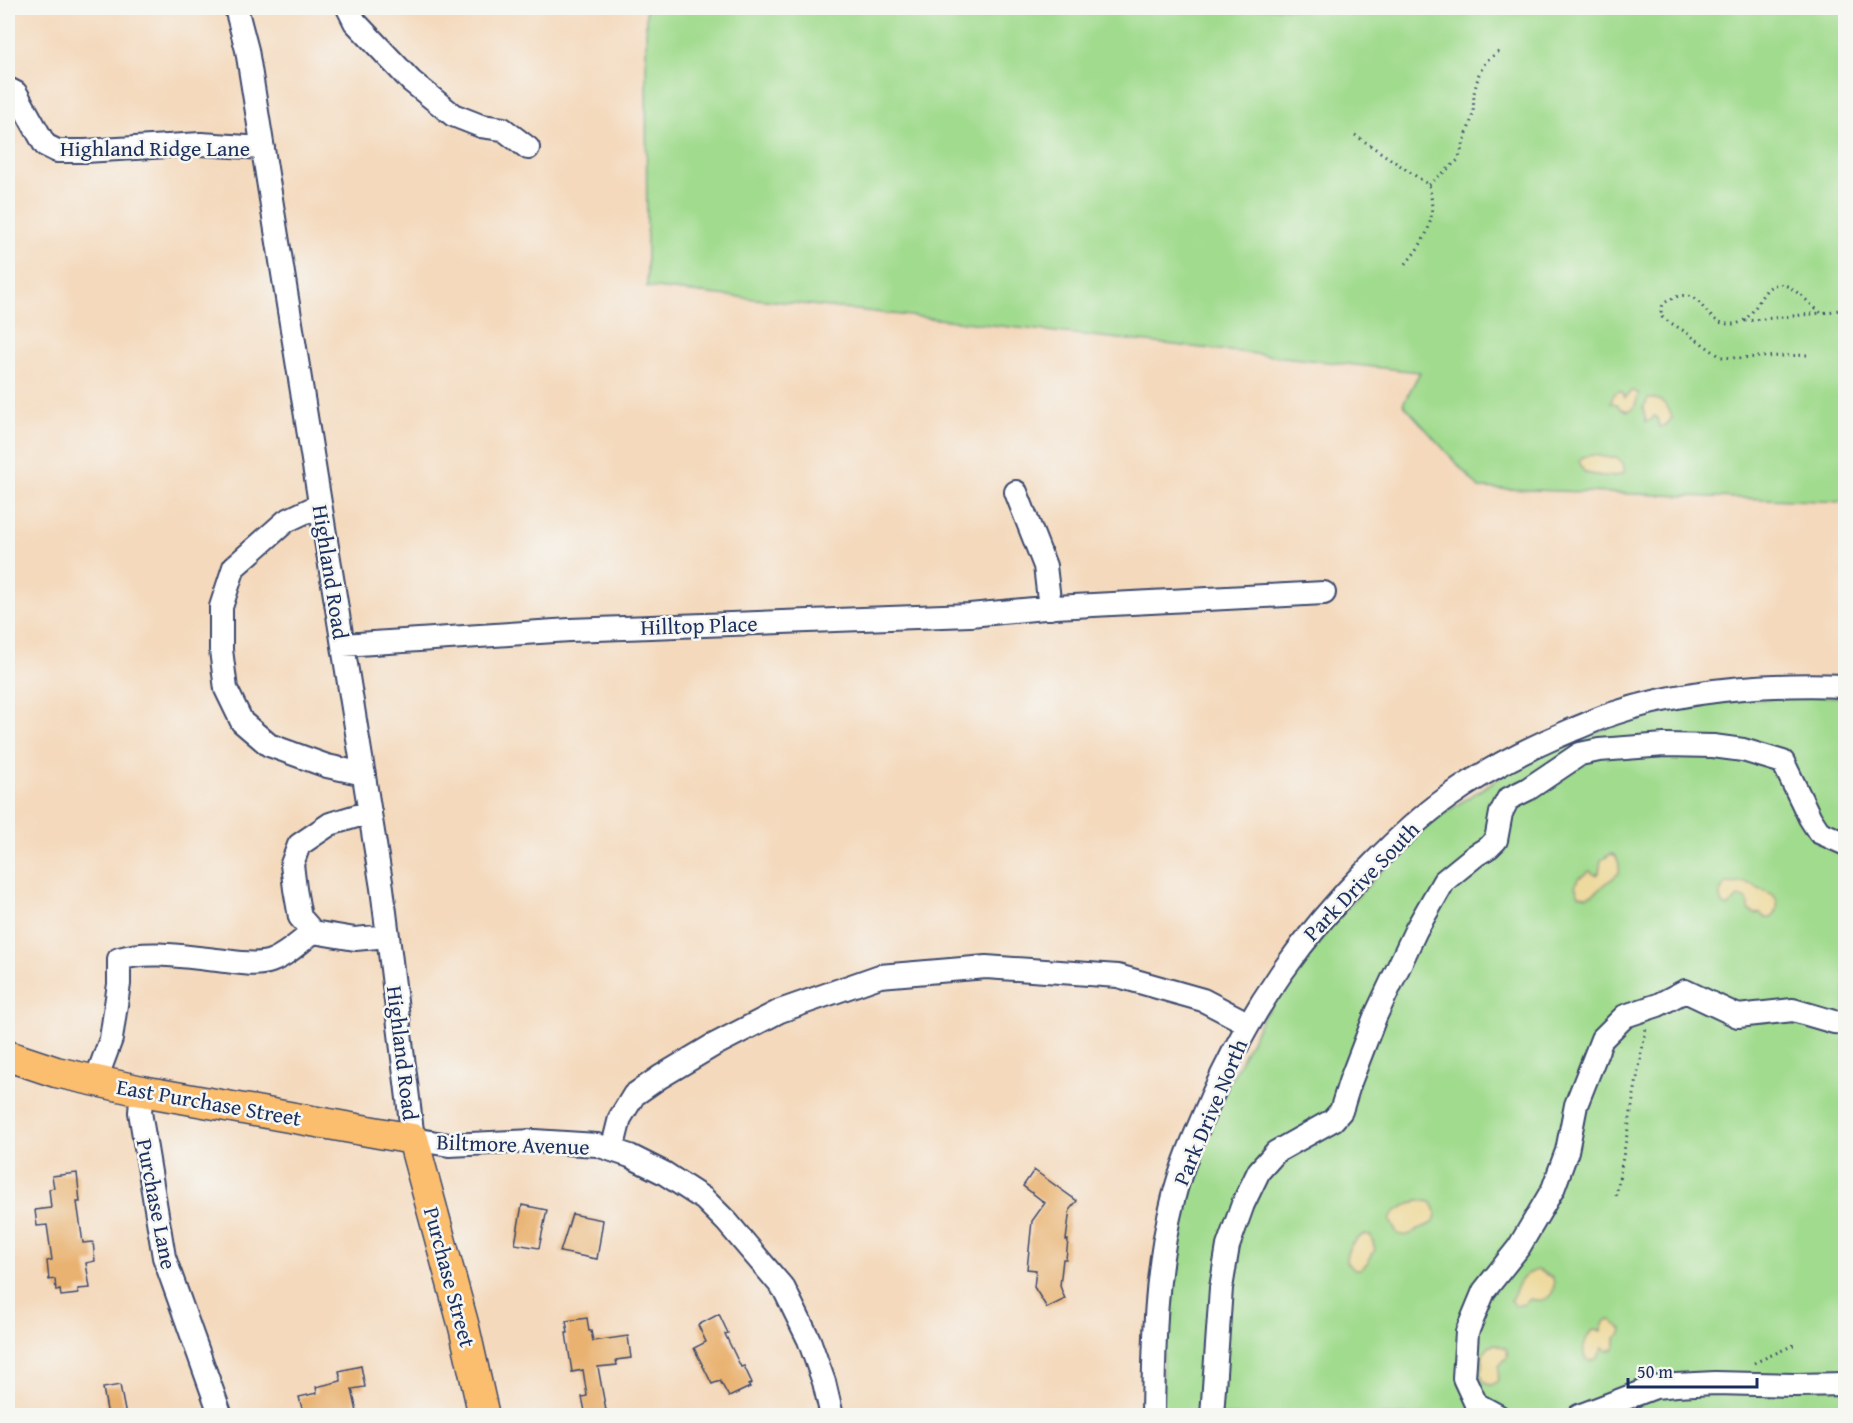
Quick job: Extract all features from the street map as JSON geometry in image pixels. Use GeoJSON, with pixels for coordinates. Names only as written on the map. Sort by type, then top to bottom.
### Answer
{"type":"FeatureCollection","features":[{"type":"Feature","properties":{"kind":"main road","name":"East Purchase Street"},"geometry":{"type":"LineString","coordinates":[[8,1056],[95,1082],[414,1139]]}},
{"type":"Feature","properties":{"kind":"main road","name":"Purchase Street"},"geometry":{"type":"LineString","coordinates":[[414,1139],[464,1327],[484,1416]]}},
{"type":"Feature","properties":{"kind":"street","name":"Highland Road"},"geometry":{"type":"LineString","coordinates":[[236,8],[247,50],[370,812],[414,1139]]}},
{"type":"Feature","properties":{"kind":"street"},"geometry":{"type":"LineString","coordinates":[[348,8],[355,22],[411,81],[453,115],[481,126],[503,129],[528,148]]}},
{"type":"Feature","properties":{"kind":"street","name":"Highland Ridge Lane"},"geometry":{"type":"LineString","coordinates":[[8,89],[16,93],[45,145],[57,151],[201,144],[263,148]]}},
{"type":"Feature","properties":{"kind":"street"},"geometry":{"type":"LineString","coordinates":[[1016,492],[1045,566],[1052,607]]}},
{"type":"Feature","properties":{"kind":"street"},"geometry":{"type":"LineString","coordinates":[[320,505],[286,521],[234,567],[221,607],[221,650],[226,689],[242,722],[268,745],[327,766],[364,774]]}},
{"type":"Feature","properties":{"kind":"street","name":"Hilltop Place"},"geometry":{"type":"LineString","coordinates":[[343,645],[570,630],[970,615],[1052,607],[1324,593]]}},
{"type":"Feature","properties":{"kind":"street","name":"Park Drive South"},"geometry":{"type":"LineString","coordinates":[[1249,1024],[1305,939],[1350,886],[1400,836],[1448,797],[1500,765],[1545,742],[1614,713],[1678,696],[1761,687],[1845,686]]}},
{"type":"Feature","properties":{"kind":"street"},"geometry":{"type":"LineString","coordinates":[[1212,1416],[1221,1288],[1228,1246],[1259,1171],[1276,1152],[1333,1120],[1341,1111],[1375,1017],[1416,930],[1444,881],[1496,840],[1501,813],[1508,799],[1528,789],[1581,754],[1599,750],[1665,745],[1713,746],[1743,750],[1783,762],[1819,832],[1845,844]]}},
{"type":"Feature","properties":{"kind":"street"},"geometry":{"type":"LineString","coordinates":[[370,812],[330,824],[299,844],[292,864],[295,889],[300,917],[313,932],[355,939],[388,936]]}},
{"type":"Feature","properties":{"kind":"street"},"geometry":{"type":"LineString","coordinates":[[95,1082],[112,1030],[119,984],[119,959],[133,955],[247,963],[270,962],[288,952],[313,932]]}},
{"type":"Feature","properties":{"kind":"street"},"geometry":{"type":"LineString","coordinates":[[612,1150],[620,1118],[634,1095],[660,1077],[712,1046],[780,1011],[880,976],[986,967],[1118,976],[1203,1000],[1249,1024]]}},
{"type":"Feature","properties":{"kind":"street"},"geometry":{"type":"LineString","coordinates":[[1498,1416],[1476,1404],[1464,1378],[1467,1332],[1484,1291],[1519,1247],[1553,1189],[1567,1151],[1576,1105],[1602,1039],[1625,1016],[1658,1005],[1685,991],[1738,1016],[1793,1010],[1845,1023]]}},
{"type":"Feature","properties":{"kind":"street","name":"Park Drive North"},"geometry":{"type":"LineString","coordinates":[[1153,1416],[1155,1320],[1161,1257],[1173,1200],[1190,1147],[1230,1059],[1249,1024]]}},
{"type":"Feature","properties":{"kind":"street","name":"Purchase Lane"},"geometry":{"type":"LineString","coordinates":[[142,1091],[140,1112],[164,1257],[221,1416]]}},
{"type":"Feature","properties":{"kind":"street","name":"Biltmore Avenue"},"geometry":{"type":"LineString","coordinates":[[414,1139],[449,1145],[534,1141],[597,1145],[630,1156],[664,1173],[704,1199],[727,1222],[784,1289],[809,1340],[824,1382],[832,1416]]}},
{"type":"Feature","properties":{"kind":"street"},"geometry":{"type":"LineString","coordinates":[[1579,1416],[1655,1387],[1845,1384]]}},
{"type":"Feature","properties":{"kind":"path"},"geometry":{"type":"LineString","coordinates":[[1429,185],[1458,160],[1473,115],[1474,93],[1479,74],[1486,61],[1500,51]]}},
{"type":"Feature","properties":{"kind":"path"},"geometry":{"type":"LineString","coordinates":[[1355,135],[1429,185],[1432,200],[1431,220],[1420,247],[1404,266]]}},
{"type":"Feature","properties":{"kind":"path"},"geometry":{"type":"LineString","coordinates":[[1745,321],[1769,286],[1774,285],[1790,288],[1821,313]]}},
{"type":"Feature","properties":{"kind":"path"},"geometry":{"type":"LineString","coordinates":[[1807,355],[1721,357],[1662,317],[1662,304],[1686,296],[1693,297],[1699,301],[1710,317],[1727,324],[1845,309]]}},
{"type":"Feature","properties":{"kind":"path"},"geometry":{"type":"LineString","coordinates":[[1616,1196],[1646,1028]]}},
{"type":"Feature","properties":{"kind":"green space"},"geometry":{"type":"Polygon","coordinates":[[[646,8],[1845,8],[1845,502],[1479,488],[1403,404],[1420,372],[647,287],[646,8]]]}},
{"type":"Feature","properties":{"kind":"green space"},"geometry":{"type":"Polygon","coordinates":[[[1813,696],[1845,697],[1845,1415],[1161,1416],[1164,1312],[1179,1213],[1211,1119],[1263,1017],[1338,917],[1426,825],[1542,750],[1677,705],[1813,696]]]}},
{"type":"Feature","properties":{"kind":"sand"},"geometry":{"type":"Polygon","coordinates":[[[1619,391],[1625,398],[1631,391],[1639,394],[1634,408],[1628,411],[1611,403],[1613,395],[1619,391]]]}},
{"type":"Feature","properties":{"kind":"sand"},"geometry":{"type":"Polygon","coordinates":[[[1648,399],[1657,399],[1667,406],[1672,418],[1666,425],[1659,427],[1657,417],[1654,416],[1646,422],[1643,408],[1648,399]]]}},
{"type":"Feature","properties":{"kind":"sand"},"geometry":{"type":"Polygon","coordinates":[[[1593,455],[1616,457],[1623,464],[1624,473],[1604,476],[1584,472],[1579,461],[1583,457],[1593,455]]]}},
{"type":"Feature","properties":{"kind":"sand"},"geometry":{"type":"Polygon","coordinates":[[[1611,854],[1617,859],[1619,873],[1593,894],[1579,895],[1575,886],[1580,877],[1590,871],[1595,875],[1599,873],[1601,860],[1611,854]]]}},
{"type":"Feature","properties":{"kind":"sand"},"geometry":{"type":"Polygon","coordinates":[[[1727,883],[1748,883],[1772,894],[1777,904],[1775,914],[1769,918],[1749,911],[1745,898],[1738,897],[1729,906],[1725,906],[1722,904],[1720,894],[1727,883]]]}},
{"type":"Feature","properties":{"kind":"sand"},"geometry":{"type":"Polygon","coordinates":[[[1418,1200],[1431,1202],[1436,1211],[1435,1218],[1430,1224],[1409,1235],[1398,1234],[1390,1221],[1392,1216],[1398,1210],[1418,1200]]]}},
{"type":"Feature","properties":{"kind":"sand"},"geometry":{"type":"Polygon","coordinates":[[[1365,1234],[1371,1236],[1375,1249],[1367,1264],[1361,1269],[1355,1269],[1346,1262],[1347,1253],[1354,1242],[1365,1234]]]}},
{"type":"Feature","properties":{"kind":"sand"},"geometry":{"type":"Polygon","coordinates":[[[1538,1270],[1553,1278],[1552,1294],[1545,1299],[1530,1299],[1525,1304],[1515,1306],[1511,1300],[1520,1281],[1527,1274],[1538,1270]]]}},
{"type":"Feature","properties":{"kind":"sand"},"geometry":{"type":"Polygon","coordinates":[[[1609,1319],[1622,1329],[1615,1338],[1615,1348],[1608,1351],[1603,1348],[1596,1358],[1590,1361],[1586,1359],[1584,1345],[1586,1339],[1594,1330],[1601,1331],[1604,1322],[1609,1319]]]}},
{"type":"Feature","properties":{"kind":"sand"},"geometry":{"type":"Polygon","coordinates":[[[1495,1344],[1506,1348],[1508,1356],[1499,1366],[1498,1380],[1490,1385],[1484,1382],[1481,1375],[1483,1353],[1490,1345],[1495,1344]]]}},
{"type":"Feature","properties":{"kind":"building"},"geometry":{"type":"Polygon","coordinates":[[[1034,1170],[1077,1201],[1070,1209],[1066,1259],[1063,1259],[1060,1286],[1065,1299],[1047,1308],[1034,1287],[1036,1270],[1027,1269],[1032,1221],[1045,1203],[1023,1186],[1034,1170]]]}},
{"type":"Feature","properties":{"kind":"building"},"geometry":{"type":"Polygon","coordinates":[[[77,1173],[80,1202],[77,1202],[83,1243],[93,1242],[95,1261],[86,1263],[90,1288],[78,1289],[78,1294],[61,1296],[60,1290],[56,1291],[55,1279],[49,1280],[47,1261],[52,1260],[47,1225],[37,1226],[35,1210],[51,1208],[49,1189],[54,1188],[52,1176],[77,1173]]]}},
{"type":"Feature","properties":{"kind":"building"},"geometry":{"type":"Polygon","coordinates":[[[522,1205],[547,1210],[539,1248],[515,1244],[522,1205]]]}},
{"type":"Feature","properties":{"kind":"building"},"geometry":{"type":"Polygon","coordinates":[[[572,1214],[603,1220],[597,1259],[560,1252],[572,1214]]]}},
{"type":"Feature","properties":{"kind":"building"},"geometry":{"type":"Polygon","coordinates":[[[719,1314],[728,1333],[725,1334],[741,1367],[744,1366],[752,1383],[748,1385],[750,1387],[729,1397],[720,1381],[712,1384],[694,1348],[706,1342],[698,1325],[719,1314]]]}},
{"type":"Feature","properties":{"kind":"building"},"geometry":{"type":"Polygon","coordinates":[[[587,1318],[593,1341],[628,1336],[631,1358],[616,1360],[617,1365],[598,1367],[607,1416],[586,1416],[582,1397],[587,1396],[583,1370],[572,1372],[566,1321],[587,1318]]]}},
{"type":"Feature","properties":{"kind":"building"},"geometry":{"type":"Polygon","coordinates":[[[361,1366],[365,1387],[352,1389],[357,1412],[343,1416],[304,1416],[299,1397],[317,1393],[316,1387],[341,1381],[339,1371],[361,1366]]]}},
{"type":"Feature","properties":{"kind":"building"},"geometry":{"type":"Polygon","coordinates":[[[120,1385],[126,1416],[108,1416],[103,1388],[120,1385]]]}}]}
